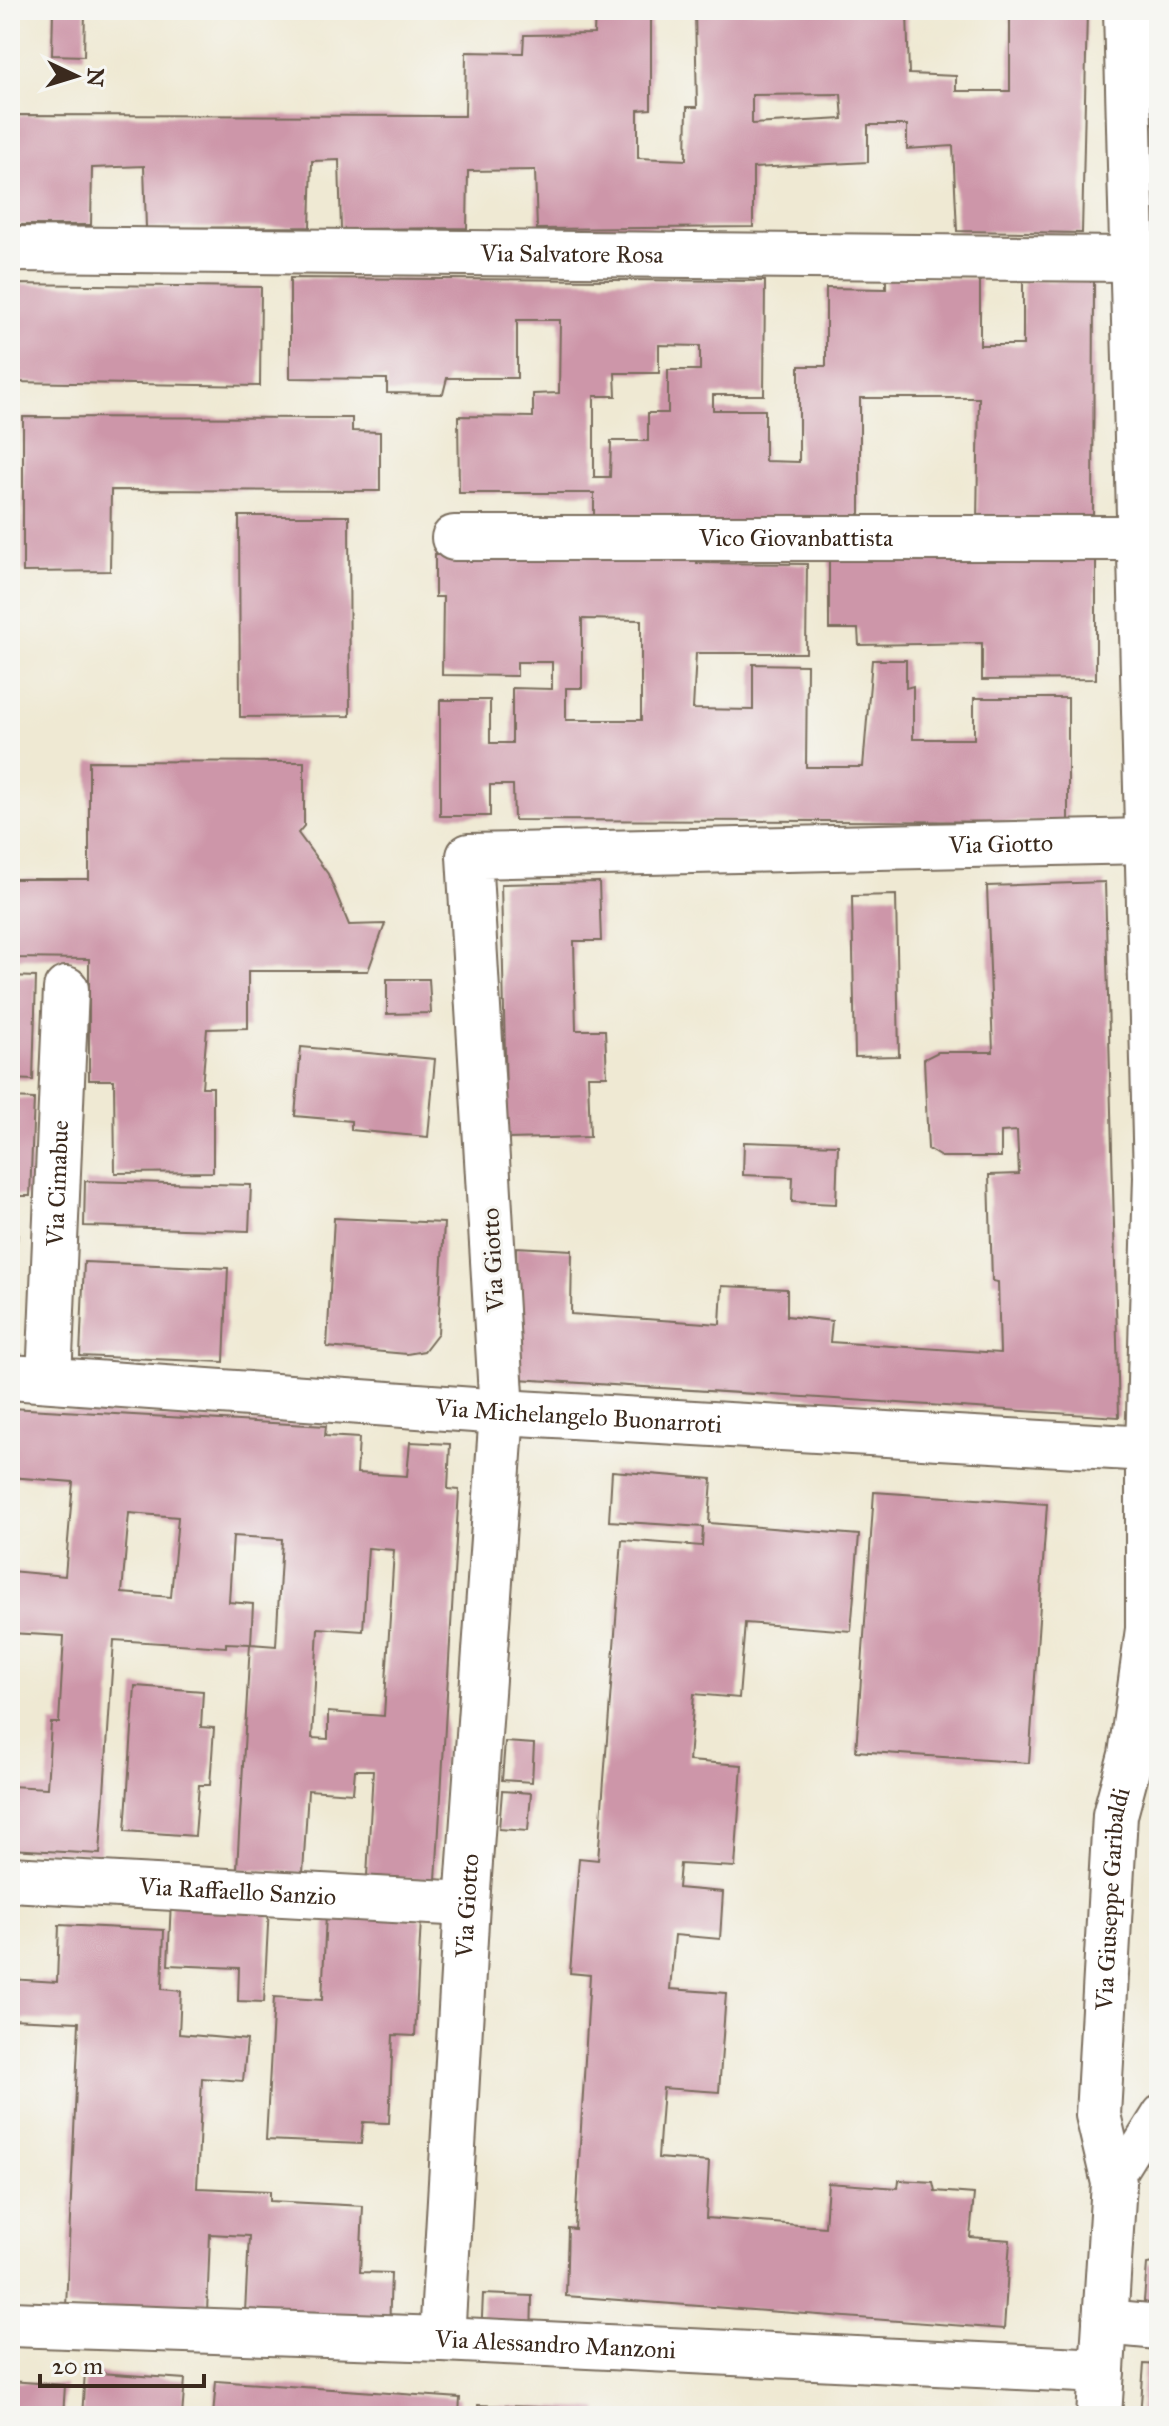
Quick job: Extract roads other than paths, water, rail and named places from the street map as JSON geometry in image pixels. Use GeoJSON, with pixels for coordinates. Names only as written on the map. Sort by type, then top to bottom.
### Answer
{"type":"FeatureCollection","features":[{"type":"Feature","properties":{"kind":"street","name":"Via Giuseppe Garibaldi"},"geometry":{"type":"LineString","coordinates":[[1099,2416],[1114,2183],[1098,2115],[1114,1831],[1131,1755],[1148,1629],[1148,1449],[1156,1177],[1126,10]]}},
{"type":"Feature","properties":{"kind":"street","name":"Via Salvatore Rosa"},"geometry":{"type":"LineString","coordinates":[[10,249],[1133,259]]}},
{"type":"Feature","properties":{"kind":"street","name":"Vico Giovanbattista"},"geometry":{"type":"LineString","coordinates":[[454,538],[1139,538]]}},
{"type":"Feature","properties":{"kind":"street","name":"Via Giotto"},"geometry":{"type":"LineString","coordinates":[[442,2339],[467,1904],[502,1412],[469,856],[1146,841]]}},
{"type":"Feature","properties":{"kind":"street","name":"Via Cimabue"},"geometry":{"type":"LineString","coordinates":[[30,1378],[66,989]]}},
{"type":"Feature","properties":{"kind":"street","name":"Via Michelangelo Buonarroti"},"geometry":{"type":"LineString","coordinates":[[30,1378],[502,1412],[1148,1449]]}},
{"type":"Feature","properties":{"kind":"street"},"geometry":{"type":"LineString","coordinates":[[1148,1629],[1159,1692]]}},
{"type":"Feature","properties":{"kind":"street","name":"Via Raffaello Sanzio"},"geometry":{"type":"LineString","coordinates":[[10,1879],[467,1904]]}},
{"type":"Feature","properties":{"kind":"street"},"geometry":{"type":"LineString","coordinates":[[1106,2311],[1159,2327]]}},
{"type":"Feature","properties":{"kind":"street","name":"Via Alessandro Manzoni"},"geometry":{"type":"LineString","coordinates":[[10,2324],[442,2339],[1102,2371]]}},
{"type":"Feature","properties":{"kind":"lane"},"geometry":{"type":"LineString","coordinates":[[1114,2183],[1159,2111]]}}]}
